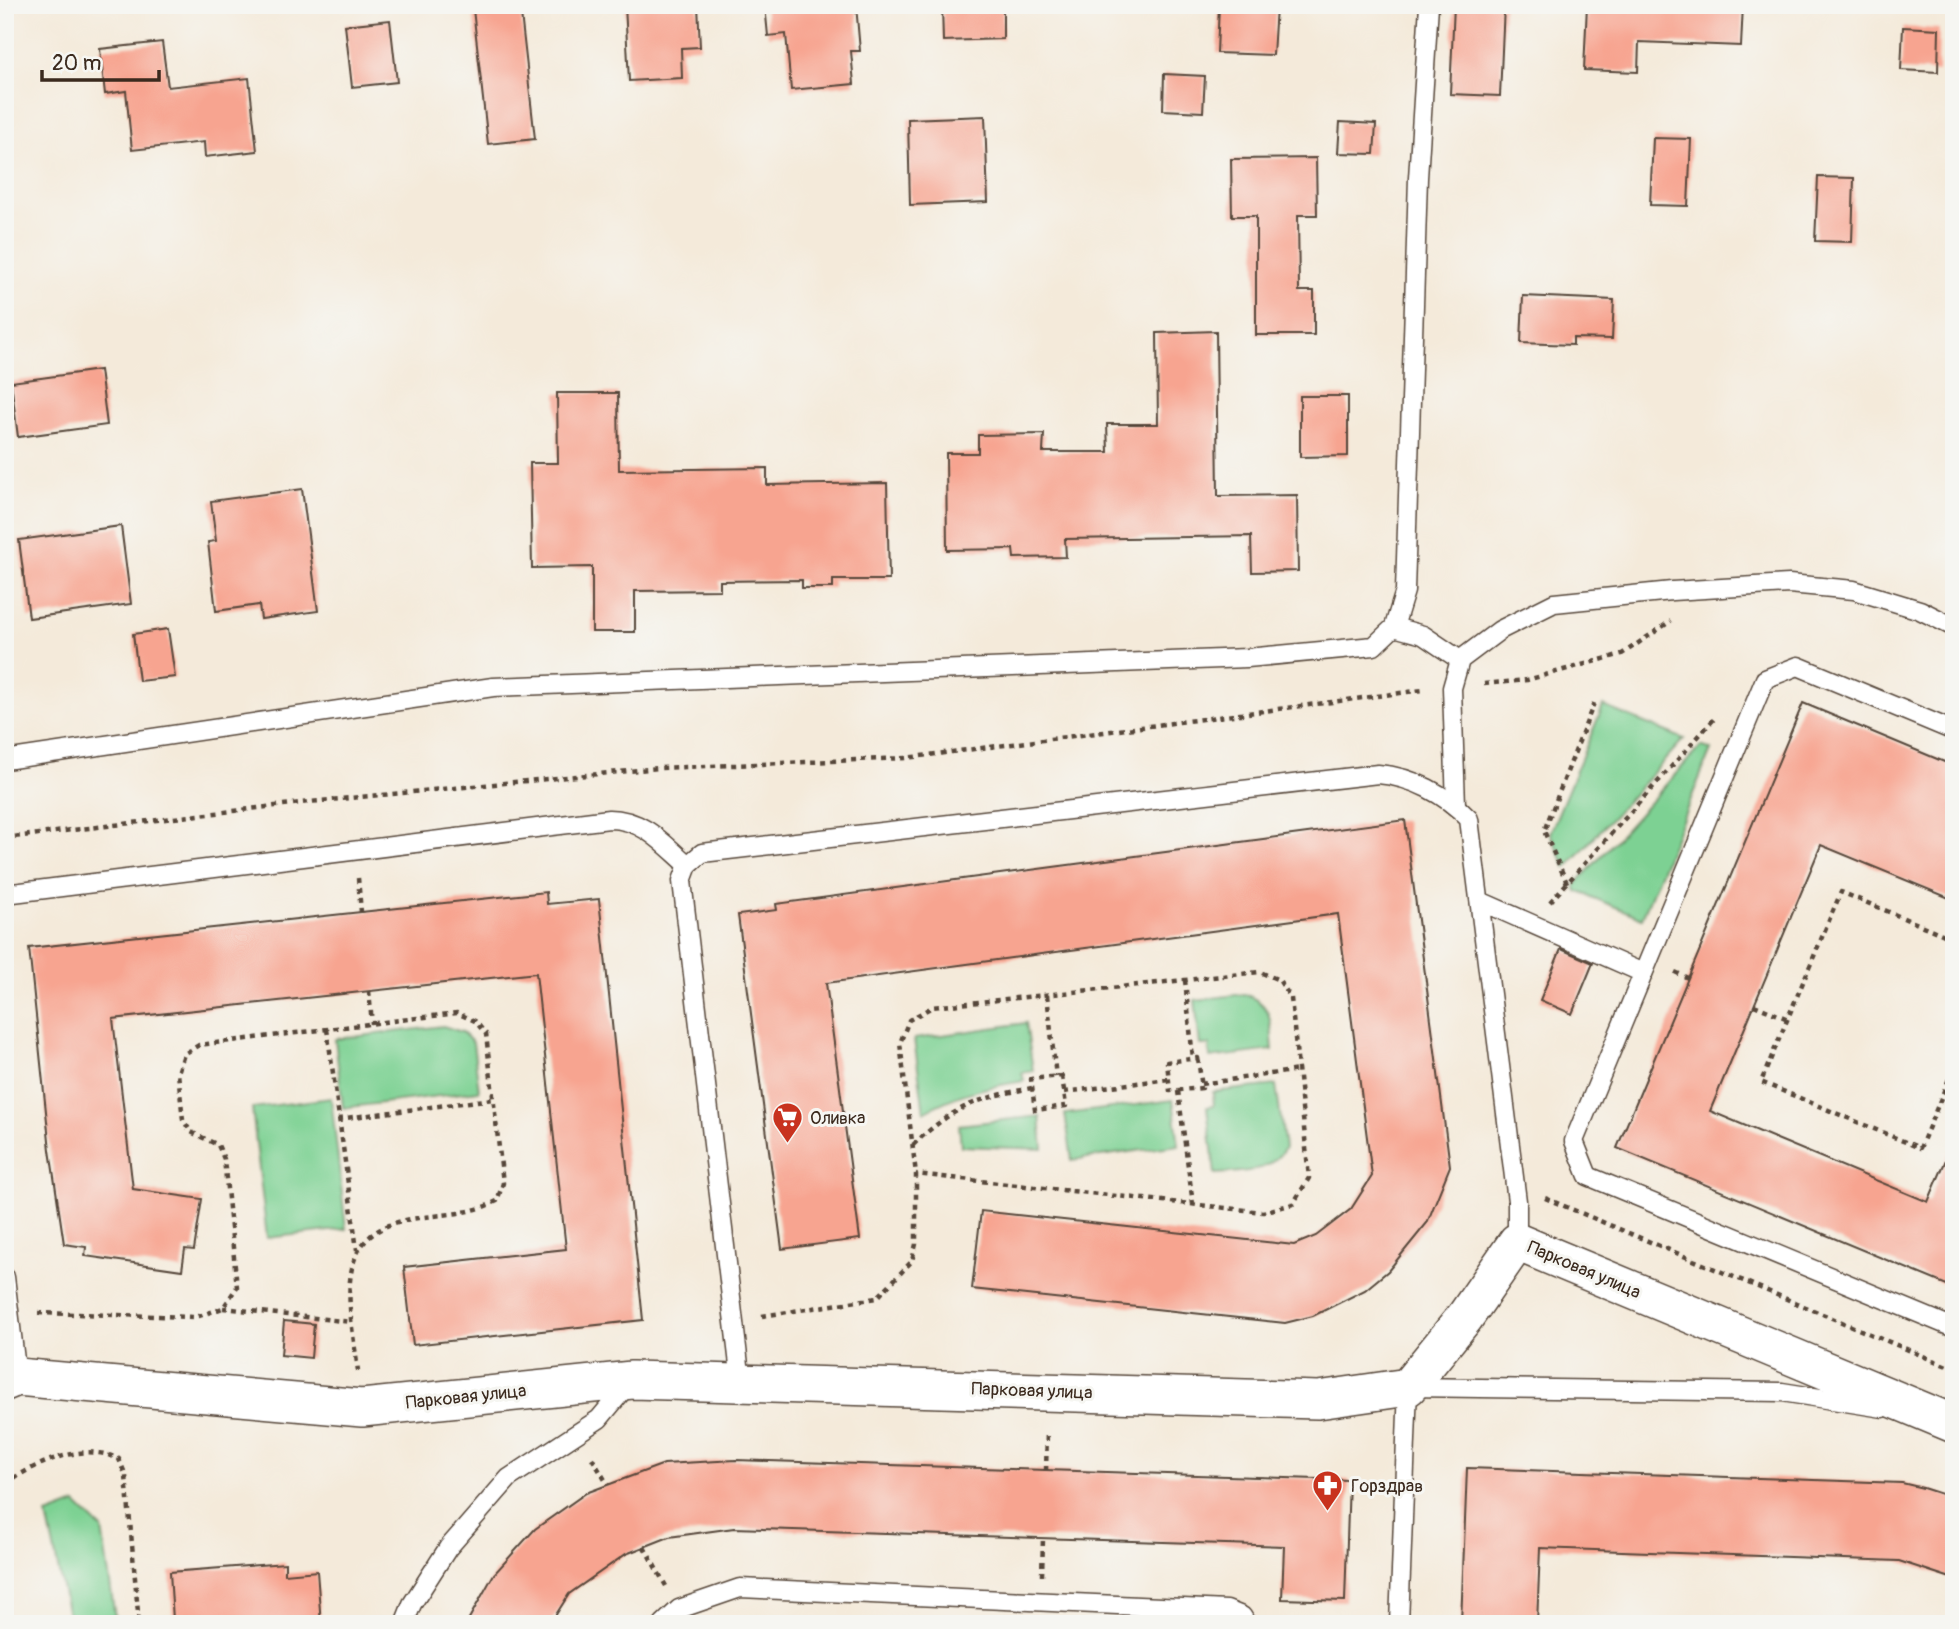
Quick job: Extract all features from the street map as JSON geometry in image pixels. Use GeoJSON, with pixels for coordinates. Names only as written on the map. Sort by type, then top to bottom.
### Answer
{"type":"FeatureCollection","features":[{"type":"Feature","properties":{"kind":"street","name":"Парковая улица"},"geometry":{"type":"LineString","coordinates":[[11,1380],[362,1408],[632,1380],[1318,1400],[1408,1387],[1465,1317],[1517,1242],[1946,1420]]}},
{"type":"Feature","properties":{"kind":"lane"},"geometry":{"type":"LineString","coordinates":[[5,760],[493,687],[1247,658],[1374,646],[1394,626],[1405,591],[1418,178],[1429,5]]}},
{"type":"Feature","properties":{"kind":"lane"},"geometry":{"type":"LineString","coordinates":[[1457,805],[1452,688],[1460,660],[1500,630],[1554,603],[1672,591],[1789,584],[1854,590],[1920,610],[1954,627]]}},
{"type":"Feature","properties":{"kind":"lane"},"geometry":{"type":"LineString","coordinates":[[1394,626],[1423,635],[1460,660]]}},
{"type":"Feature","properties":{"kind":"lane"},"geometry":{"type":"LineString","coordinates":[[1954,731],[1798,666],[1765,680],[1574,1141],[1588,1176],[1954,1328]]}},
{"type":"Feature","properties":{"kind":"lane"},"geometry":{"type":"LineString","coordinates":[[741,1382],[682,881],[688,864],[702,853],[1378,774],[1398,775],[1421,784],[1457,805],[1469,819],[1515,1185],[1517,1242]]}},
{"type":"Feature","properties":{"kind":"lane"},"geometry":{"type":"LineString","coordinates":[[5,894],[608,819],[625,819],[641,825],[688,864]]}},
{"type":"Feature","properties":{"kind":"lane"},"geometry":{"type":"LineString","coordinates":[[1480,901],[1643,973]]}},
{"type":"Feature","properties":{"kind":"lane"},"geometry":{"type":"LineString","coordinates":[[5,1277],[10,1313],[11,1380]]}},
{"type":"Feature","properties":{"kind":"lane"},"geometry":{"type":"LineString","coordinates":[[404,1624],[412,1604],[448,1548],[509,1478],[600,1419],[632,1380]]}},
{"type":"Feature","properties":{"kind":"lane"},"geometry":{"type":"LineString","coordinates":[[1399,1624],[1408,1387],[1782,1392],[1946,1420]]}},
{"type":"Feature","properties":{"kind":"lane"},"geometry":{"type":"LineString","coordinates":[[663,1624],[679,1609],[740,1588],[1227,1610],[1242,1616],[1247,1624]]}},
{"type":"Feature","properties":{"kind":"path"},"geometry":{"type":"LineString","coordinates":[[5,838],[309,802],[660,768],[906,758],[1527,680],[1622,654],[1674,619]]}},
{"type":"Feature","properties":{"kind":"path"},"geometry":{"type":"LineString","coordinates":[[1536,926],[1543,909],[1729,703],[1765,680]]}},
{"type":"Feature","properties":{"kind":"path"},"geometry":{"type":"LineString","coordinates":[[1567,883],[1544,831],[1594,703]]}},
{"type":"Feature","properties":{"kind":"path"},"geometry":{"type":"LineString","coordinates":[[1954,939],[1840,892],[1762,1082],[1920,1148],[1954,1067]]}},
{"type":"Feature","properties":{"kind":"path"},"geometry":{"type":"LineString","coordinates":[[733,1320],[877,1298],[912,1261],[916,1244],[916,1174],[900,1043],[909,1020],[932,1007],[1259,972],[1279,980],[1291,998],[1309,1178],[1293,1203],[1263,1212],[916,1174]]}},
{"type":"Feature","properties":{"kind":"path"},"geometry":{"type":"LineString","coordinates":[[1185,980],[1193,1059]]}},
{"type":"Feature","properties":{"kind":"path"},"geometry":{"type":"LineString","coordinates":[[369,991],[372,1024]]}},
{"type":"Feature","properties":{"kind":"path"},"geometry":{"type":"LineString","coordinates":[[1047,995],[1056,1077]]}},
{"type":"Feature","properties":{"kind":"path"},"geometry":{"type":"LineString","coordinates":[[1754,1005],[1788,1019]]}},
{"type":"Feature","properties":{"kind":"path"},"geometry":{"type":"LineString","coordinates":[[223,1308],[237,1287],[224,1159],[218,1145],[191,1132],[183,1120],[178,1073],[184,1054],[199,1045],[457,1013],[475,1021],[486,1034],[503,1182],[497,1201],[480,1210],[399,1220],[382,1225],[357,1252],[349,1271],[362,1408]]}},
{"type":"Feature","properties":{"kind":"path"},"geometry":{"type":"LineString","coordinates":[[327,1029],[357,1252]]}},
{"type":"Feature","properties":{"kind":"path"},"geometry":{"type":"LineString","coordinates":[[1198,1058],[1202,1088],[1170,1091],[1169,1079],[1167,1062],[1198,1058]]}},
{"type":"Feature","properties":{"kind":"path"},"geometry":{"type":"LineString","coordinates":[[1201,1084],[1299,1070]]}},
{"type":"Feature","properties":{"kind":"path"},"geometry":{"type":"LineString","coordinates":[[1062,1076],[1066,1106],[1035,1110],[1032,1088],[1031,1079],[1062,1076]]}},
{"type":"Feature","properties":{"kind":"path"},"geometry":{"type":"LineString","coordinates":[[1064,1092],[1169,1079]]}},
{"type":"Feature","properties":{"kind":"path"},"geometry":{"type":"LineString","coordinates":[[912,1145],[937,1122],[958,1109],[987,1096],[1032,1088]]}},
{"type":"Feature","properties":{"kind":"path"},"geometry":{"type":"LineString","coordinates":[[1178,1091],[1193,1204]]}},
{"type":"Feature","properties":{"kind":"path"},"geometry":{"type":"LineString","coordinates":[[338,1119],[494,1099]]}},
{"type":"Feature","properties":{"kind":"path"},"geometry":{"type":"LineString","coordinates":[[1515,1185],[1954,1369]]}},
{"type":"Feature","properties":{"kind":"path"},"geometry":{"type":"LineString","coordinates":[[10,1313],[196,1317],[223,1308],[352,1322]]}},
{"type":"Feature","properties":{"kind":"path"},"geometry":{"type":"LineString","coordinates":[[5,1483],[45,1459],[102,1451],[119,1459],[126,1476],[139,1624]]}},
{"type":"Feature","properties":{"kind":"path"},"geometry":{"type":"LineString","coordinates":[[644,1547],[679,1609]]}},
{"type":"Feature","properties":{"kind":"green space"},"geometry":{"type":"Polygon","coordinates":[[[1603,706],[1684,739],[1566,868],[1550,833],[1603,706]]]}},
{"type":"Feature","properties":{"kind":"green space"},"geometry":{"type":"Polygon","coordinates":[[[1701,746],[1711,750],[1642,918],[1577,891],[1575,885],[1701,746]]]}},
{"type":"Feature","properties":{"kind":"green space"},"geometry":{"type":"Polygon","coordinates":[[[1244,994],[1254,998],[1266,1009],[1271,1023],[1273,1050],[1210,1058],[1209,1045],[1200,1045],[1195,1000],[1244,994]]]}},
{"type":"Feature","properties":{"kind":"green space"},"geometry":{"type":"Polygon","coordinates":[[[1026,1023],[1033,1071],[1022,1073],[1024,1081],[972,1092],[924,1112],[914,1039],[1026,1023]]]}},
{"type":"Feature","properties":{"kind":"green space"},"geometry":{"type":"Polygon","coordinates":[[[443,1026],[462,1032],[473,1043],[479,1091],[343,1108],[335,1039],[443,1026]]]}},
{"type":"Feature","properties":{"kind":"green space"},"geometry":{"type":"Polygon","coordinates":[[[1276,1085],[1285,1148],[1278,1157],[1263,1167],[1246,1172],[1215,1174],[1207,1107],[1214,1106],[1213,1092],[1276,1085]]]}},
{"type":"Feature","properties":{"kind":"green space"},"geometry":{"type":"Polygon","coordinates":[[[331,1098],[346,1229],[267,1238],[252,1108],[331,1098]]]}},
{"type":"Feature","properties":{"kind":"green space"},"geometry":{"type":"Polygon","coordinates":[[[1173,1100],[1179,1145],[1072,1160],[1065,1114],[1173,1100]]]}},
{"type":"Feature","properties":{"kind":"green space"},"geometry":{"type":"Polygon","coordinates":[[[1040,1116],[1043,1149],[961,1146],[959,1125],[1040,1116]]]}},
{"type":"Feature","properties":{"kind":"green space"},"geometry":{"type":"Polygon","coordinates":[[[76,1504],[102,1529],[116,1624],[57,1624],[68,1615],[47,1515],[76,1504]]]}},
{"type":"Feature","properties":{"kind":"building"},"geometry":{"type":"Polygon","coordinates":[[[520,5],[535,139],[488,144],[473,9],[520,5]]]}},
{"type":"Feature","properties":{"kind":"building"},"geometry":{"type":"Polygon","coordinates":[[[625,5],[698,5],[700,47],[681,48],[682,78],[629,81],[625,5]]]}},
{"type":"Feature","properties":{"kind":"building"},"geometry":{"type":"Polygon","coordinates":[[[765,5],[856,5],[860,51],[851,51],[854,84],[791,90],[786,34],[768,36],[765,5]]]}},
{"type":"Feature","properties":{"kind":"building"},"geometry":{"type":"Polygon","coordinates":[[[942,5],[1003,5],[1003,39],[943,41],[942,5]]]}},
{"type":"Feature","properties":{"kind":"building"},"geometry":{"type":"Polygon","coordinates":[[[1219,5],[1276,6],[1273,55],[1217,53],[1219,5]]]}},
{"type":"Feature","properties":{"kind":"building"},"geometry":{"type":"Polygon","coordinates":[[[1454,5],[1504,5],[1500,96],[1450,94],[1454,5]]]}},
{"type":"Feature","properties":{"kind":"building"},"geometry":{"type":"Polygon","coordinates":[[[1587,5],[1743,5],[1741,46],[1639,42],[1638,72],[1584,70],[1587,5]]]}},
{"type":"Feature","properties":{"kind":"building"},"geometry":{"type":"Polygon","coordinates":[[[390,20],[397,82],[352,87],[345,25],[390,20]]]}},
{"type":"Feature","properties":{"kind":"building"},"geometry":{"type":"Polygon","coordinates":[[[1903,27],[1939,29],[1938,72],[1901,70],[1903,27]]]}},
{"type":"Feature","properties":{"kind":"building"},"geometry":{"type":"Polygon","coordinates":[[[162,42],[168,87],[249,78],[257,151],[205,157],[204,142],[132,150],[126,91],[105,94],[100,49],[162,42]]]}},
{"type":"Feature","properties":{"kind":"building"},"geometry":{"type":"Polygon","coordinates":[[[1164,74],[1205,76],[1203,112],[1163,110],[1164,74]]]}},
{"type":"Feature","properties":{"kind":"building"},"geometry":{"type":"Polygon","coordinates":[[[985,116],[988,202],[910,205],[908,119],[985,116]]]}},
{"type":"Feature","properties":{"kind":"building"},"geometry":{"type":"Polygon","coordinates":[[[1340,122],[1376,124],[1374,154],[1338,153],[1340,122]]]}},
{"type":"Feature","properties":{"kind":"building"},"geometry":{"type":"Polygon","coordinates":[[[1653,138],[1691,139],[1688,206],[1650,205],[1653,138]]]}},
{"type":"Feature","properties":{"kind":"building"},"geometry":{"type":"Polygon","coordinates":[[[1316,158],[1317,215],[1298,215],[1299,291],[1314,291],[1314,335],[1256,335],[1256,216],[1232,216],[1231,159],[1316,158]]]}},
{"type":"Feature","properties":{"kind":"building"},"geometry":{"type":"Polygon","coordinates":[[[1818,177],[1854,178],[1852,242],[1815,241],[1818,177]]]}},
{"type":"Feature","properties":{"kind":"building"},"geometry":{"type":"Polygon","coordinates":[[[1523,296],[1614,300],[1612,339],[1573,338],[1573,345],[1521,343],[1523,296]]]}},
{"type":"Feature","properties":{"kind":"building"},"geometry":{"type":"Polygon","coordinates":[[[1216,331],[1218,496],[1297,495],[1298,571],[1252,572],[1251,536],[1065,539],[1066,557],[1014,558],[1013,549],[947,550],[946,453],[978,453],[978,435],[1044,434],[1043,452],[1108,452],[1107,424],[1158,424],[1157,333],[1216,331]]]}},
{"type":"Feature","properties":{"kind":"building"},"geometry":{"type":"Polygon","coordinates":[[[100,370],[107,425],[18,437],[11,382],[100,370]]]}},
{"type":"Feature","properties":{"kind":"building"},"geometry":{"type":"Polygon","coordinates":[[[557,393],[618,393],[619,470],[767,468],[767,485],[887,483],[889,580],[833,580],[833,588],[802,588],[802,580],[720,581],[720,590],[635,591],[635,632],[592,632],[592,567],[532,568],[530,463],[558,463],[557,393]]]}},
{"type":"Feature","properties":{"kind":"building"},"geometry":{"type":"Polygon","coordinates":[[[1300,396],[1348,396],[1348,456],[1300,457],[1300,396]]]}},
{"type":"Feature","properties":{"kind":"building"},"geometry":{"type":"Polygon","coordinates":[[[302,489],[318,611],[261,619],[259,605],[216,611],[208,542],[216,541],[211,501],[302,489]]]}},
{"type":"Feature","properties":{"kind":"building"},"geometry":{"type":"Polygon","coordinates":[[[121,526],[131,604],[29,618],[19,540],[121,526]]]}},
{"type":"Feature","properties":{"kind":"building"},"geometry":{"type":"Polygon","coordinates":[[[168,629],[175,677],[139,681],[133,634],[168,629]]]}},
{"type":"Feature","properties":{"kind":"building"},"geometry":{"type":"Polygon","coordinates":[[[1803,703],[1954,766],[1954,900],[1821,845],[1710,1111],[1928,1202],[1954,1141],[1954,1288],[1617,1148],[1803,703]]]}},
{"type":"Feature","properties":{"kind":"building"},"geometry":{"type":"Polygon","coordinates":[[[1405,820],[1450,1166],[1427,1223],[1388,1271],[1365,1290],[1313,1316],[1285,1323],[972,1289],[981,1211],[1294,1245],[1316,1236],[1351,1209],[1372,1176],[1338,914],[826,983],[860,1239],[782,1249],[738,915],[777,910],[776,904],[1405,820]]]}},
{"type":"Feature","properties":{"kind":"building"},"geometry":{"type":"Polygon","coordinates":[[[546,892],[547,904],[599,899],[643,1320],[413,1345],[404,1267],[566,1249],[536,973],[113,1019],[133,1189],[202,1199],[194,1250],[185,1249],[182,1270],[85,1256],[86,1247],[64,1244],[50,1150],[29,948],[546,892]]]}},
{"type":"Feature","properties":{"kind":"building"},"geometry":{"type":"Polygon","coordinates":[[[1561,949],[1593,963],[1572,1014],[1540,1000],[1561,949]]]}},
{"type":"Feature","properties":{"kind":"building"},"geometry":{"type":"Polygon","coordinates":[[[284,1321],[314,1324],[311,1358],[281,1355],[284,1321]]]}},
{"type":"Feature","properties":{"kind":"building"},"geometry":{"type":"Polygon","coordinates":[[[736,1460],[1349,1480],[1345,1601],[1282,1599],[1284,1546],[734,1528],[669,1537],[626,1554],[569,1594],[550,1624],[466,1624],[494,1574],[535,1529],[586,1493],[664,1464],[736,1460]]]}},
{"type":"Feature","properties":{"kind":"building"},"geometry":{"type":"Polygon","coordinates":[[[1467,1468],[1902,1483],[1954,1498],[1954,1579],[1899,1561],[1540,1548],[1537,1624],[1461,1624],[1467,1468]]]}},
{"type":"Feature","properties":{"kind":"building"},"geometry":{"type":"Polygon","coordinates":[[[285,1563],[285,1574],[317,1571],[321,1624],[182,1624],[181,1619],[173,1620],[170,1572],[285,1563]]]}},
{"type":"Feature","properties":{"kind":"place","name":"Оливка"},"geometry":{"type":"Point","coordinates":[787,1145]}},
{"type":"Feature","properties":{"kind":"place","name":"Горздрав"},"geometry":{"type":"Point","coordinates":[1328,1513]}}]}
